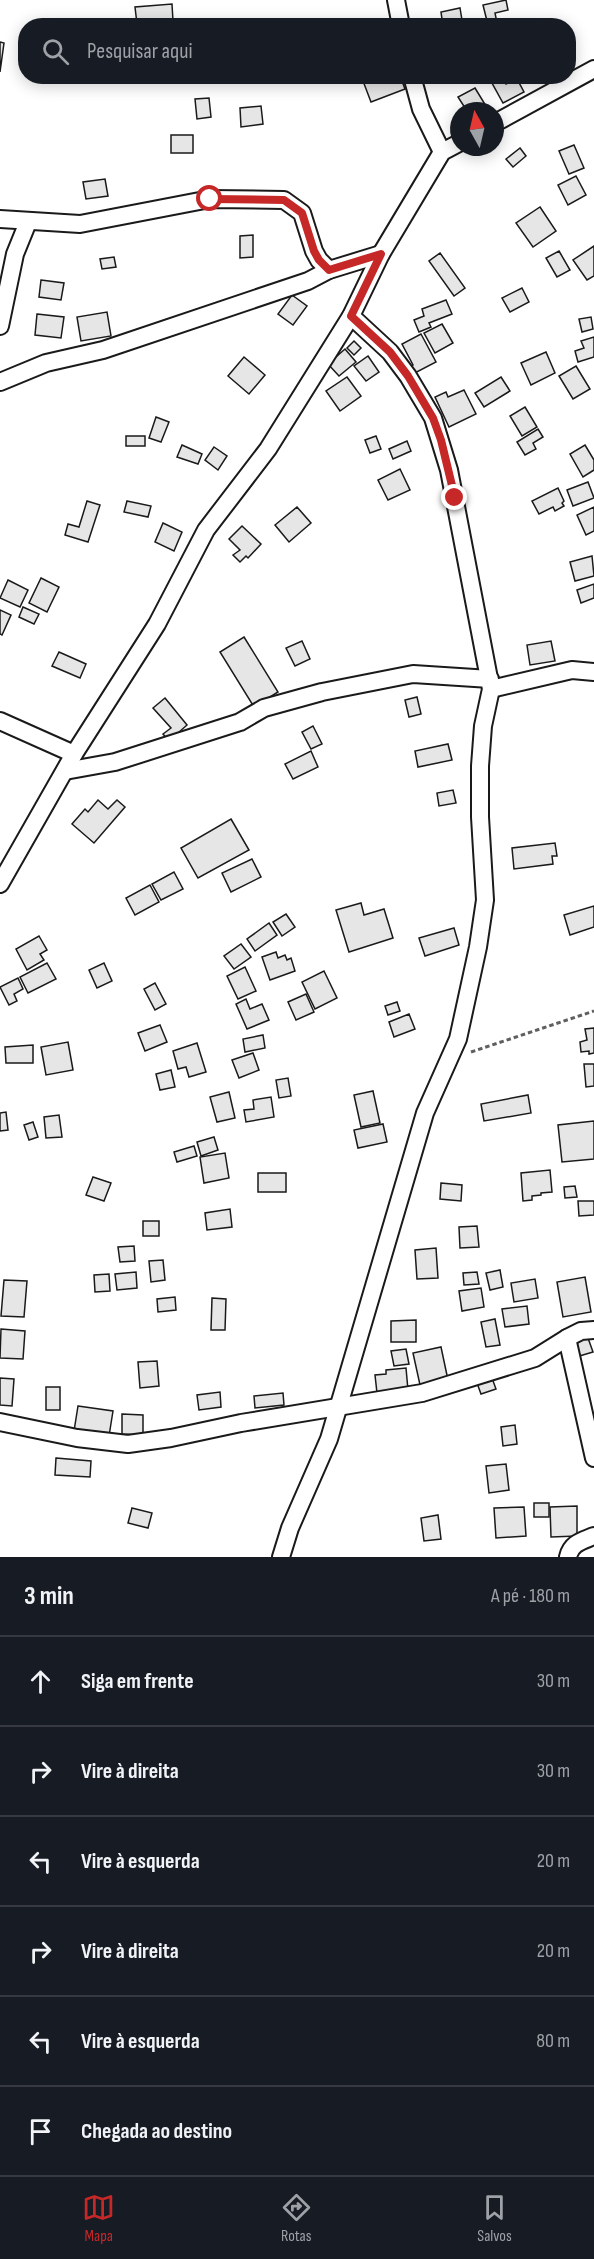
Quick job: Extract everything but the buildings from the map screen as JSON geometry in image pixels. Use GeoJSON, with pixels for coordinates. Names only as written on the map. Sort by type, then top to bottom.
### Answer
{"type":"FeatureCollection","features":[{"type":"Feature","properties":{"kind":"street"},"geometry":{"type":"LineString","coordinates":[[396,0],[399,18]]}},
{"type":"Feature","properties":{"kind":"street"},"geometry":{"type":"LineString","coordinates":[[576,79],[594,69]]}},
{"type":"Feature","properties":{"kind":"street"},"geometry":{"type":"LineString","coordinates":[[414,84],[421,109],[442,152]]}},
{"type":"Feature","properties":{"kind":"street"},"geometry":{"type":"LineString","coordinates":[[504,118],[566,84]]}},
{"type":"Feature","properties":{"kind":"street"},"geometry":{"type":"LineString","coordinates":[[0,884],[74,754],[157,624],[206,530],[268,449],[351,316],[381,254],[442,152],[450,148]]}},
{"type":"Feature","properties":{"kind":"street"},"geometry":{"type":"LineString","coordinates":[[0,219],[80,224],[210,199],[284,200],[302,213],[314,251],[329,270]]}},
{"type":"Feature","properties":{"kind":"street"},"geometry":{"type":"LineString","coordinates":[[0,326],[15,254],[28,222]]}},
{"type":"Feature","properties":{"kind":"street"},"geometry":{"type":"LineString","coordinates":[[0,382],[46,363],[103,350],[154,334],[308,280],[329,270],[381,254]]}},
{"type":"Feature","properties":{"kind":"street"},"geometry":{"type":"LineString","coordinates":[[281,1557],[290,1528],[312,1482],[340,1407],[425,1113],[458,1039],[478,947],[485,900],[480,817],[480,766],[483,726],[491,684],[451,479],[433,418],[408,376],[390,352],[351,316]]}},
{"type":"Feature","properties":{"kind":"street"},"geometry":{"type":"LineString","coordinates":[[65,771],[115,762],[240,722],[264,708],[322,692],[413,674],[491,684],[572,670],[594,672]]}},
{"type":"Feature","properties":{"kind":"street"},"geometry":{"type":"LineString","coordinates":[[0,721],[74,754]]}},
{"type":"Feature","properties":{"kind":"street"},"geometry":{"type":"LineString","coordinates":[[0,1422],[77,1438],[128,1444],[171,1438],[241,1423],[422,1394],[535,1358],[581,1331],[594,1330]]}},
{"type":"Feature","properties":{"kind":"street"},"geometry":{"type":"LineString","coordinates":[[567,1338],[594,1458]]}},
{"type":"Feature","properties":{"kind":"street"},"geometry":{"type":"LineString","coordinates":[[568,1557],[570,1549],[579,1542],[594,1536]]}},
{"type":"Feature","properties":{"kind":"path"},"geometry":{"type":"LineString","coordinates":[[447,1067],[466,1053],[576,1019],[594,1011]]}},
{"type":"Feature","properties":{"kind":"route"},"geometry":{"type":"LineString","coordinates":[[210,199],[284,200],[302,213],[314,251],[329,270],[381,254],[351,316],[390,352],[408,376],[433,418],[441,440],[455,498]]}}]}
